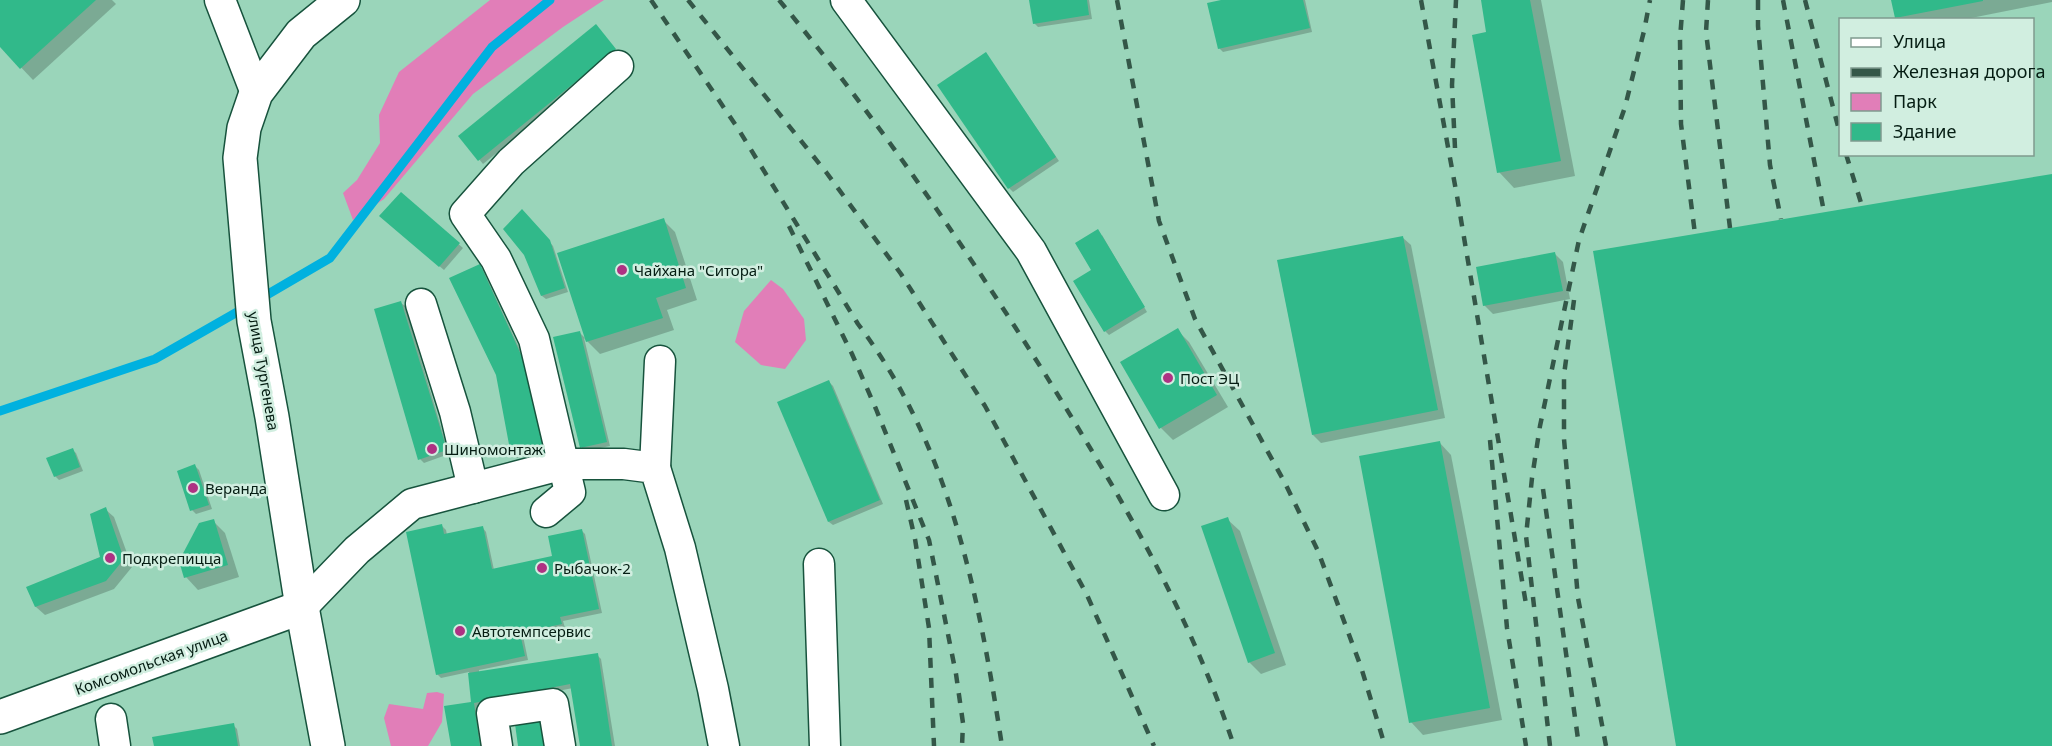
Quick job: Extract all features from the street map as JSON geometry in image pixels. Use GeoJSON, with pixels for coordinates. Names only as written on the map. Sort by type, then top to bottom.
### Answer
{"type":"FeatureCollection","features":[{"type":"Feature","properties":{"kind":"main road","name":"улица Тургенева"},"geometry":{"type":"LineString","coordinates":[[328,746],[254,321],[240,158],[244,128],[256,93],[301,34],[343,0]]}},
{"type":"Feature","properties":{"kind":"main road","name":"Комсомольская улица"},"geometry":{"type":"LineString","coordinates":[[0,717],[302,607]]}},
{"type":"Feature","properties":{"kind":"street"},"geometry":{"type":"LineString","coordinates":[[220,0],[256,93]]}},
{"type":"Feature","properties":{"kind":"street"},"geometry":{"type":"LineString","coordinates":[[846,0],[1031,251],[1164,495]]}},
{"type":"Feature","properties":{"kind":"street"},"geometry":{"type":"LineString","coordinates":[[546,512],[570,492],[534,339],[496,259],[465,214],[511,162],[618,66]]}},
{"type":"Feature","properties":{"kind":"street"},"geometry":{"type":"LineString","coordinates":[[421,304],[454,412],[473,488]]}},
{"type":"Feature","properties":{"kind":"street"},"geometry":{"type":"LineString","coordinates":[[660,361],[655,468],[680,548],[724,746]]}},
{"type":"Feature","properties":{"kind":"street"},"geometry":{"type":"LineString","coordinates":[[302,607],[357,550],[412,504],[564,465],[624,464],[655,468]]}},
{"type":"Feature","properties":{"kind":"street"},"geometry":{"type":"LineString","coordinates":[[819,564],[825,746]]}},
{"type":"Feature","properties":{"kind":"street"},"geometry":{"type":"LineString","coordinates":[[497,746],[492,712],[553,704],[560,746]]}},
{"type":"Feature","properties":{"kind":"green space"},"geometry":{"type":"Polygon","coordinates":[[[490,0],[604,0],[563,27],[473,94],[384,199],[353,220],[343,193],[357,180],[380,143],[379,115],[399,72],[490,0]]]}},
{"type":"Feature","properties":{"kind":"green space"},"geometry":{"type":"Polygon","coordinates":[[[771,280],[783,289],[804,319],[806,340],[785,369],[761,365],[735,342],[744,311],[771,280]]]}},
{"type":"Feature","properties":{"kind":"green space"},"geometry":{"type":"Polygon","coordinates":[[[427,693],[444,694],[442,722],[428,746],[391,746],[384,718],[389,704],[423,709],[427,693]]]}},
{"type":"Feature","properties":{"kind":"building"},"geometry":{"type":"Polygon","coordinates":[[[0,0],[96,0],[20,69],[0,47],[0,0]]]}},
{"type":"Feature","properties":{"kind":"building"},"geometry":{"type":"Polygon","coordinates":[[[1029,0],[1087,0],[1089,15],[1033,24],[1029,0]]]}},
{"type":"Feature","properties":{"kind":"building"},"geometry":{"type":"Polygon","coordinates":[[[1221,0],[1303,0],[1310,28],[1218,49],[1207,3],[1221,0]]]}},
{"type":"Feature","properties":{"kind":"building"},"geometry":{"type":"Polygon","coordinates":[[[1481,0],[1530,0],[1561,161],[1497,173],[1472,35],[1486,32],[1481,0]]]}},
{"type":"Feature","properties":{"kind":"building"},"geometry":{"type":"Polygon","coordinates":[[[1891,0],[1983,0],[1983,1],[1895,18],[1891,0]]]}},
{"type":"Feature","properties":{"kind":"building"},"geometry":{"type":"Polygon","coordinates":[[[596,24],[616,49],[478,161],[458,136],[596,24]]]}},
{"type":"Feature","properties":{"kind":"building"},"geometry":{"type":"Polygon","coordinates":[[[986,52],[1056,157],[1008,189],[937,85],[986,52]]]}},
{"type":"Feature","properties":{"kind":"building"},"geometry":{"type":"Polygon","coordinates":[[[2052,174],[2052,746],[1676,746],[1593,251],[2052,174]]]}},
{"type":"Feature","properties":{"kind":"building"},"geometry":{"type":"Polygon","coordinates":[[[401,192],[460,243],[439,267],[379,216],[401,192]]]}},
{"type":"Feature","properties":{"kind":"building"},"geometry":{"type":"Polygon","coordinates":[[[522,209],[550,240],[565,288],[541,296],[524,255],[503,229],[522,209]]]}},
{"type":"Feature","properties":{"kind":"building","name":"Чайхана \"Ситора\""},"geometry":{"type":"Polygon","coordinates":[[[664,218],[686,288],[656,298],[663,318],[586,342],[557,253],[664,218]]]}},
{"type":"Feature","properties":{"kind":"building"},"geometry":{"type":"Polygon","coordinates":[[[1098,229],[1145,307],[1104,332],[1073,281],[1091,270],[1075,243],[1098,229]]]}},
{"type":"Feature","properties":{"kind":"building"},"geometry":{"type":"Polygon","coordinates":[[[1403,236],[1438,410],[1312,435],[1277,260],[1403,236]]]}},
{"type":"Feature","properties":{"kind":"building"},"geometry":{"type":"Polygon","coordinates":[[[1555,252],[1563,291],[1483,306],[1476,267],[1555,252]]]}},
{"type":"Feature","properties":{"kind":"building"},"geometry":{"type":"Polygon","coordinates":[[[480,264],[522,357],[544,446],[511,455],[496,375],[449,278],[480,264]]]}},
{"type":"Feature","properties":{"kind":"building"},"geometry":{"type":"Polygon","coordinates":[[[401,301],[447,450],[418,460],[374,309],[401,301]]]}},
{"type":"Feature","properties":{"kind":"building","name":"Пост ЭЦ"},"geometry":{"type":"Polygon","coordinates":[[[1178,328],[1217,395],[1159,429],[1120,362],[1178,328]]]}},
{"type":"Feature","properties":{"kind":"building"},"geometry":{"type":"Polygon","coordinates":[[[580,331],[607,442],[580,448],[553,337],[580,331]]]}},
{"type":"Feature","properties":{"kind":"building"},"geometry":{"type":"Polygon","coordinates":[[[829,380],[880,500],[828,522],[777,402],[829,380]]]}},
{"type":"Feature","properties":{"kind":"building"},"geometry":{"type":"Polygon","coordinates":[[[1440,441],[1490,708],[1409,723],[1359,456],[1440,441]]]}},
{"type":"Feature","properties":{"kind":"building"},"geometry":{"type":"Polygon","coordinates":[[[73,448],[80,467],[54,477],[46,458],[73,448]]]}},
{"type":"Feature","properties":{"kind":"building","name":"Веранда"},"geometry":{"type":"Polygon","coordinates":[[[195,464],[209,505],[190,511],[177,471],[195,464]]]}},
{"type":"Feature","properties":{"kind":"building","name":"Подкрепицца"},"geometry":{"type":"Polygon","coordinates":[[[106,507],[124,559],[106,581],[35,607],[26,587],[100,557],[90,514],[106,507]]]}},
{"type":"Feature","properties":{"kind":"building"},"geometry":{"type":"Polygon","coordinates":[[[1228,517],[1275,653],[1248,663],[1201,526],[1228,517]]]}},
{"type":"Feature","properties":{"kind":"building"},"geometry":{"type":"Polygon","coordinates":[[[214,519],[228,565],[184,578],[179,561],[199,523],[214,519]]]}},
{"type":"Feature","properties":{"kind":"building"},"geometry":{"type":"Polygon","coordinates":[[[442,524],[444,534],[483,526],[492,569],[552,556],[548,536],[582,529],[599,609],[560,617],[562,624],[520,633],[525,656],[436,675],[406,532],[442,524]]]}},
{"type":"Feature","properties":{"kind":"building"},"geometry":{"type":"Polygon","coordinates":[[[598,653],[612,746],[580,746],[570,684],[474,703],[480,746],[451,746],[444,706],[471,702],[468,673],[598,653]]]}},
{"type":"Feature","properties":{"kind":"building"},"geometry":{"type":"Polygon","coordinates":[[[541,721],[545,746],[518,746],[515,724],[541,721]]]}},
{"type":"Feature","properties":{"kind":"building"},"geometry":{"type":"Polygon","coordinates":[[[234,723],[238,746],[154,746],[152,737],[234,723]]]}},
{"type":"Feature","properties":{"kind":"waterway"},"geometry":{"type":"LineString","coordinates":[[258,300],[330,258],[492,47],[550,0]]}},
{"type":"Feature","properties":{"kind":"waterway"},"geometry":{"type":"LineString","coordinates":[[0,411],[155,359],[246,307]]}},
{"type":"Feature","properties":{"kind":"railway"},"geometry":{"type":"LineString","coordinates":[[651,0],[737,127],[858,324],[890,371],[916,421],[938,472],[971,579],[1002,746]]}},
{"type":"Feature","properties":{"kind":"railway"},"geometry":{"type":"LineString","coordinates":[[688,0],[826,172],[901,274],[985,406],[1087,595],[1154,746]]}},
{"type":"Feature","properties":{"kind":"railway"},"geometry":{"type":"LineString","coordinates":[[779,0],[918,182],[983,277],[1072,418],[1125,508],[1174,601],[1196,648],[1234,746]]}},
{"type":"Feature","properties":{"kind":"railway"},"geometry":{"type":"LineString","coordinates":[[1117,0],[1159,221],[1195,319],[1285,483],[1318,551],[1361,667],[1385,746]]}},
{"type":"Feature","properties":{"kind":"railway"},"geometry":{"type":"LineString","coordinates":[[1421,0],[1457,196],[1527,610]]}},
{"type":"Feature","properties":{"kind":"railway"},"geometry":{"type":"LineString","coordinates":[[1455,148],[1452,85],[1456,0]]}},
{"type":"Feature","properties":{"kind":"railway"},"geometry":{"type":"LineString","coordinates":[[1550,746],[1526,536],[1532,478],[1540,426],[1579,240],[1625,107],[1650,0]]}},
{"type":"Feature","properties":{"kind":"railway"},"geometry":{"type":"LineString","coordinates":[[1683,0],[1680,39],[1681,124],[1695,234]]}},
{"type":"Feature","properties":{"kind":"railway"},"geometry":{"type":"LineString","coordinates":[[1708,0],[1706,32],[1730,228]]}},
{"type":"Feature","properties":{"kind":"railway"},"geometry":{"type":"LineString","coordinates":[[1758,0],[1758,26],[1770,165],[1781,219]]}},
{"type":"Feature","properties":{"kind":"railway"},"geometry":{"type":"LineString","coordinates":[[1783,0],[1824,212]]}},
{"type":"Feature","properties":{"kind":"railway"},"geometry":{"type":"LineString","coordinates":[[1805,0],[1839,130]]}},
{"type":"Feature","properties":{"kind":"railway"},"geometry":{"type":"LineString","coordinates":[[1847,156],[1862,206]]}},
{"type":"Feature","properties":{"kind":"railway"},"geometry":{"type":"LineString","coordinates":[[789,226],[852,354],[929,540],[956,674],[963,723],[962,746]]}},
{"type":"Feature","properties":{"kind":"railway"},"geometry":{"type":"LineString","coordinates":[[1574,300],[1564,375],[1564,439],[1578,598],[1606,746]]}},
{"type":"Feature","properties":{"kind":"railway"},"geometry":{"type":"LineString","coordinates":[[1490,440],[1507,628],[1526,746]]}},
{"type":"Feature","properties":{"kind":"railway"},"geometry":{"type":"LineString","coordinates":[[1543,489],[1579,746]]}},
{"type":"Feature","properties":{"kind":"railway"},"geometry":{"type":"LineString","coordinates":[[906,500],[915,539],[929,628],[934,746]]}},
{"type":"Feature","properties":{"kind":"place","name":"Чайхана \"Ситора\""},"geometry":{"type":"Point","coordinates":[622,270]}},
{"type":"Feature","properties":{"kind":"place","name":"Пост ЭЦ"},"geometry":{"type":"Point","coordinates":[1168,378]}},
{"type":"Feature","properties":{"kind":"place","name":"Шиномонтаж"},"geometry":{"type":"Point","coordinates":[432,449]}},
{"type":"Feature","properties":{"kind":"place","name":"Веранда"},"geometry":{"type":"Point","coordinates":[193,488]}},
{"type":"Feature","properties":{"kind":"place","name":"Подкрепицца"},"geometry":{"type":"Point","coordinates":[110,558]}},
{"type":"Feature","properties":{"kind":"place","name":"Рыбачок-2"},"geometry":{"type":"Point","coordinates":[542,568]}},
{"type":"Feature","properties":{"kind":"place","name":"Автотемпсервис"},"geometry":{"type":"Point","coordinates":[460,631]}}]}
